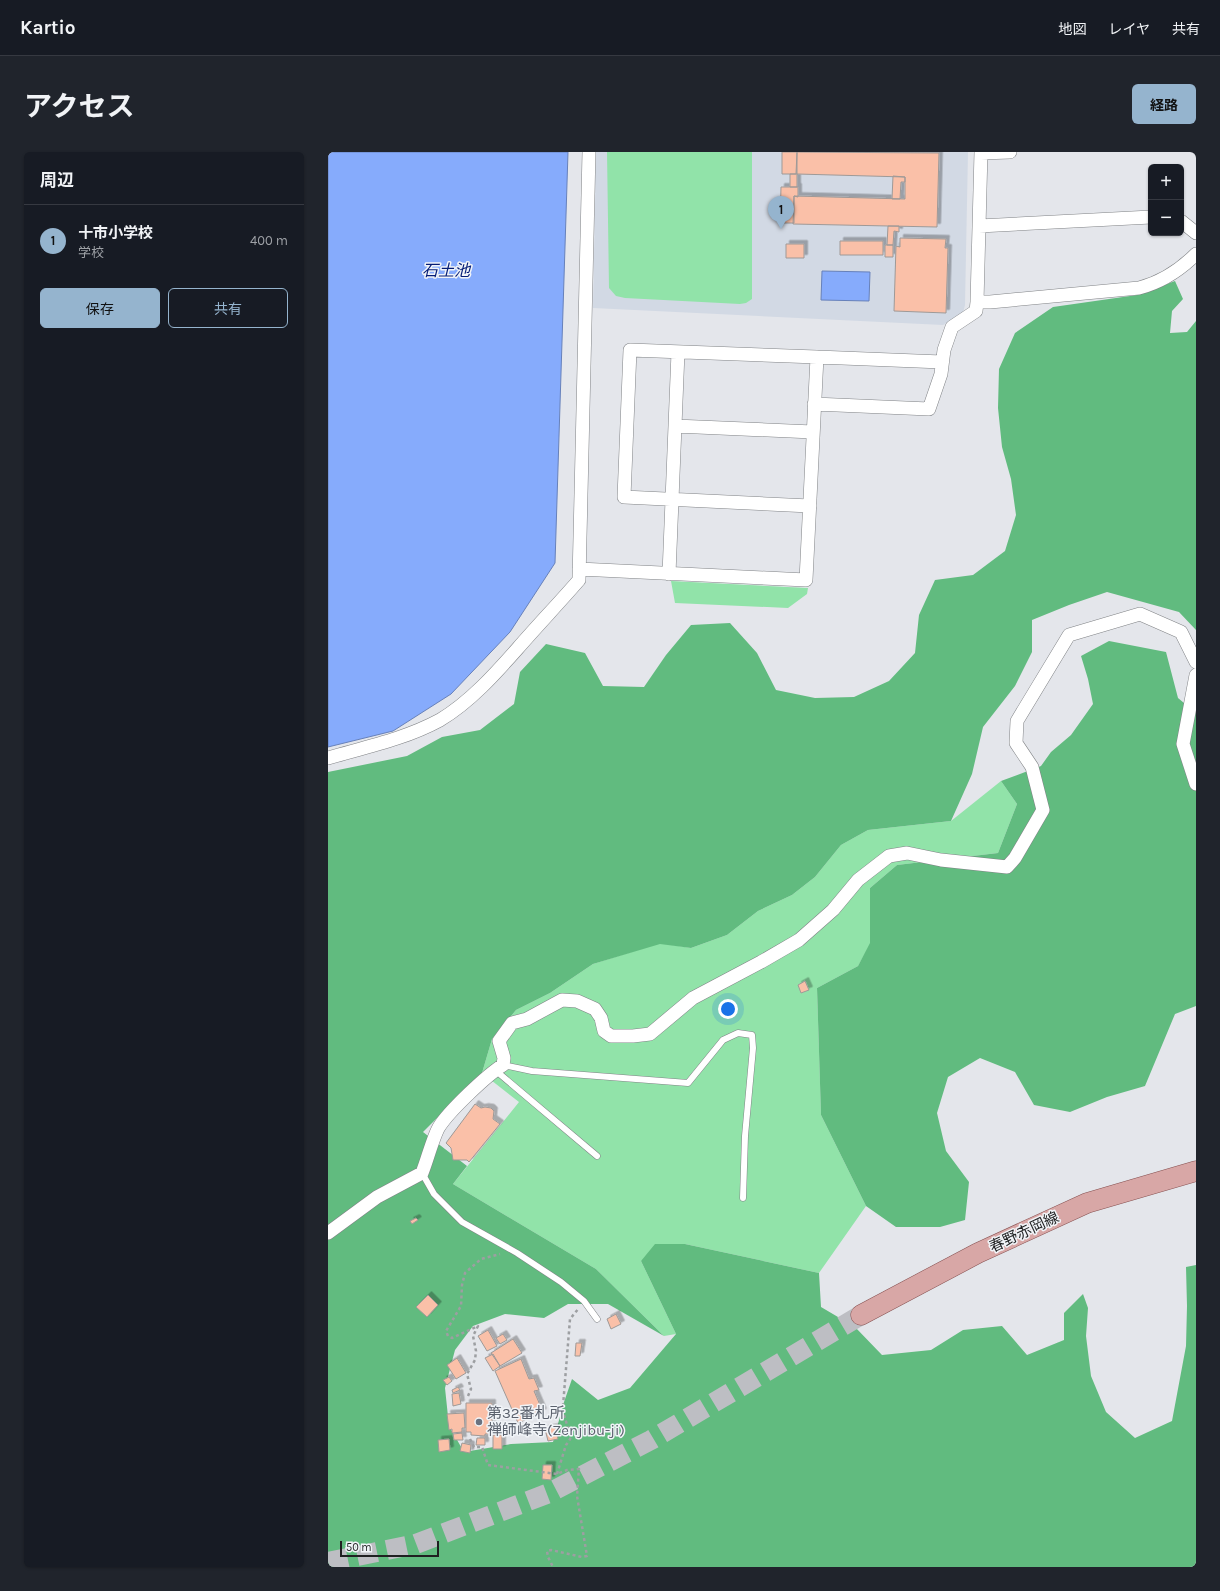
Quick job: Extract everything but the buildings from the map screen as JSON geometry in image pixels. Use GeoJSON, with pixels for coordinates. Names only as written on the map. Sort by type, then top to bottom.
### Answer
{"type":"FeatureCollection","features":[{"type":"Feature","properties":{"kind":"main road","name":"春野赤岡線"},"geometry":{"type":"LineString","coordinates":[[861,1315],[978,1253],[1087,1203],[1196,1171]]}},
{"type":"Feature","properties":{"kind":"street"},"geometry":{"type":"LineString","coordinates":[[328,758],[379,744],[421,729],[441,719],[461,705],[496,673],[579,580],[589,152]]}},
{"type":"Feature","properties":{"kind":"street"},"geometry":{"type":"LineString","coordinates":[[814,404],[929,409],[941,374],[944,350],[952,327],[976,311],[981,153],[1010,152]]}},
{"type":"Feature","properties":{"kind":"street"},"geometry":{"type":"LineString","coordinates":[[979,226],[1148,217]]}},
{"type":"Feature","properties":{"kind":"street"},"geometry":{"type":"LineString","coordinates":[[1184,223],[1196,233]]}},
{"type":"Feature","properties":{"kind":"street"},"geometry":{"type":"LineString","coordinates":[[977,302],[1139,288],[1162,280],[1180,269],[1196,254]]}},
{"type":"Feature","properties":{"kind":"street"},"geometry":{"type":"LineString","coordinates":[[810,506],[624,497],[630,350],[942,362]]}},
{"type":"Feature","properties":{"kind":"street"},"geometry":{"type":"LineString","coordinates":[[669,574],[678,352]]}},
{"type":"Feature","properties":{"kind":"street"},"geometry":{"type":"LineString","coordinates":[[579,569],[806,580],[817,357]]}},
{"type":"Feature","properties":{"kind":"street"},"geometry":{"type":"LineString","coordinates":[[675,426],[813,432]]}},
{"type":"Feature","properties":{"kind":"street"},"geometry":{"type":"LineString","coordinates":[[328,1233],[377,1197],[422,1173],[439,1127],[456,1108],[499,1067],[504,1058],[500,1041],[512,1023],[527,1018],[562,1000],[577,1001],[595,1009],[601,1018],[604,1031],[610,1036],[650,1034],[693,998],[799,940],[834,910],[858,880],[889,856],[907,853],[941,860],[1007,867],[1014,858],[1042,810],[1032,767],[1016,743],[1017,721],[1069,635],[1140,614],[1181,632],[1196,662]]}},
{"type":"Feature","properties":{"kind":"street"},"geometry":{"type":"LineString","coordinates":[[1196,675],[1182,744],[1196,784]]}},
{"type":"Feature","properties":{"kind":"lane"},"geometry":{"type":"LineString","coordinates":[[499,1067],[532,1071],[688,1083],[723,1040],[738,1033],[752,1035],[745,1136],[743,1198]]}},
{"type":"Feature","properties":{"kind":"lane"},"geometry":{"type":"LineString","coordinates":[[499,1067],[597,1156]]}},
{"type":"Feature","properties":{"kind":"lane"},"geometry":{"type":"LineString","coordinates":[[422,1173],[434,1194],[462,1222],[516,1253],[561,1282],[584,1300],[597,1319]]}},
{"type":"Feature","properties":{"kind":"path"},"geometry":{"type":"LineString","coordinates":[[468,1396],[471,1389],[467,1374],[476,1360],[473,1336],[478,1326],[452,1338],[448,1336],[446,1331],[461,1306],[462,1285],[465,1272],[481,1259],[501,1254],[516,1253]]}},
{"type":"Feature","properties":{"kind":"path"},"geometry":{"type":"LineString","coordinates":[[557,1474],[566,1445],[571,1437],[562,1412],[570,1319],[584,1300]]}},
{"type":"Feature","properties":{"kind":"path"},"geometry":{"type":"LineString","coordinates":[[470,1439],[474,1447],[482,1447],[488,1465],[557,1474],[568,1470],[579,1469],[577,1496],[587,1556],[582,1557],[551,1550],[547,1551],[553,1567]]}},
{"type":"Feature","properties":{"kind":"shaded area"},"geometry":{"type":"Polygon","coordinates":[[[596,152],[968,152],[965,305],[963,313],[943,325],[593,308],[596,152]]]}},
{"type":"Feature","properties":{"kind":"green space"},"geometry":{"type":"Polygon","coordinates":[[[607,152],[752,152],[752,299],[746,303],[740,304],[625,298],[616,296],[609,288],[607,152]]]}},
{"type":"Feature","properties":{"kind":"green space"},"geometry":{"type":"Polygon","coordinates":[[[1175,281],[1183,299],[1172,311],[1170,333],[1187,332],[1196,321],[1196,630],[1179,612],[1107,592],[1032,620],[1032,652],[1015,686],[983,727],[972,774],[951,821],[868,830],[841,845],[815,877],[792,895],[758,911],[727,935],[691,948],[660,944],[593,964],[550,993],[516,1010],[492,1039],[482,1073],[423,1132],[467,1166],[453,1184],[596,1269],[664,1336],[608,1304],[568,1304],[544,1318],[505,1314],[473,1326],[455,1350],[445,1388],[449,1426],[464,1452],[511,1444],[553,1442],[572,1379],[598,1400],[630,1388],[676,1334],[641,1261],[655,1244],[685,1244],[819,1273],[821,1307],[855,1327],[882,1355],[931,1350],[963,1330],[1002,1326],[1027,1355],[1064,1340],[1064,1313],[1083,1294],[1088,1308],[1086,1336],[1091,1376],[1106,1412],[1135,1438],[1172,1421],[1186,1346],[1186,1267],[1196,1265],[1196,1567],[328,1567],[328,772],[407,756],[442,737],[480,730],[514,704],[520,672],[546,644],[585,653],[603,686],[644,687],[666,655],[691,625],[730,623],[757,653],[776,690],[815,698],[854,697],[889,681],[915,653],[919,615],[935,580],[973,575],[1005,551],[1016,515],[1011,479],[1002,447],[998,408],[999,369],[1015,333],[1053,307],[1137,295],[1175,281]]]}},
{"type":"Feature","properties":{"kind":"green space"},"geometry":{"type":"Polygon","coordinates":[[[671,581],[808,588],[807,594],[788,608],[675,603],[671,581]]]}},
{"type":"Feature","properties":{"kind":"green space"},"geometry":{"type":"Polygon","coordinates":[[[1109,641],[1166,652],[1178,698],[1196,713],[1196,1006],[1175,1014],[1145,1086],[1107,1097],[1070,1112],[1034,1105],[1015,1072],[980,1058],[948,1077],[937,1113],[946,1151],[969,1182],[965,1220],[940,1227],[896,1227],[866,1206],[821,1115],[817,988],[858,966],[870,943],[870,888],[897,865],[998,853],[1017,804],[1001,781],[1041,766],[1051,752],[1071,735],[1093,704],[1088,679],[1081,656],[1109,641]]]}},
{"type":"Feature","properties":{"kind":"green space"},"geometry":{"type":"Polygon","coordinates":[[[1001,781],[1017,804],[998,853],[897,865],[870,888],[871,943],[858,966],[817,988],[821,1115],[866,1206],[819,1273],[685,1244],[641,1261],[676,1334],[664,1336],[596,1269],[453,1184],[519,1102],[482,1073],[492,1039],[516,1010],[550,993],[593,964],[660,943],[691,948],[727,935],[758,911],[792,895],[815,877],[841,845],[868,830],[951,821],[1001,781]]]}},
{"type":"Feature","properties":{"kind":"water","name":"石土池"},"geometry":{"type":"Polygon","coordinates":[[[328,152],[568,152],[555,563],[510,632],[451,694],[393,731],[328,747],[328,152]]]}},
{"type":"Feature","properties":{"kind":"water"},"geometry":{"type":"Polygon","coordinates":[[[822,271],[870,272],[869,301],[821,300],[822,271]]]}},
{"type":"Feature","properties":{"kind":"tunnel"},"geometry":{"type":"LineString","coordinates":[[328,1562],[416,1544],[549,1493],[651,1440],[861,1315]]}},
{"type":"Feature","properties":{"kind":"place","name":"十市小学校"},"geometry":{"type":"Point","coordinates":[781,229]}},
{"type":"Feature","properties":{"kind":"place","name":"第32番札所 禅師峰寺(Zenjibu-ji)"},"geometry":{"type":"Point","coordinates":[479,1422]}}]}
